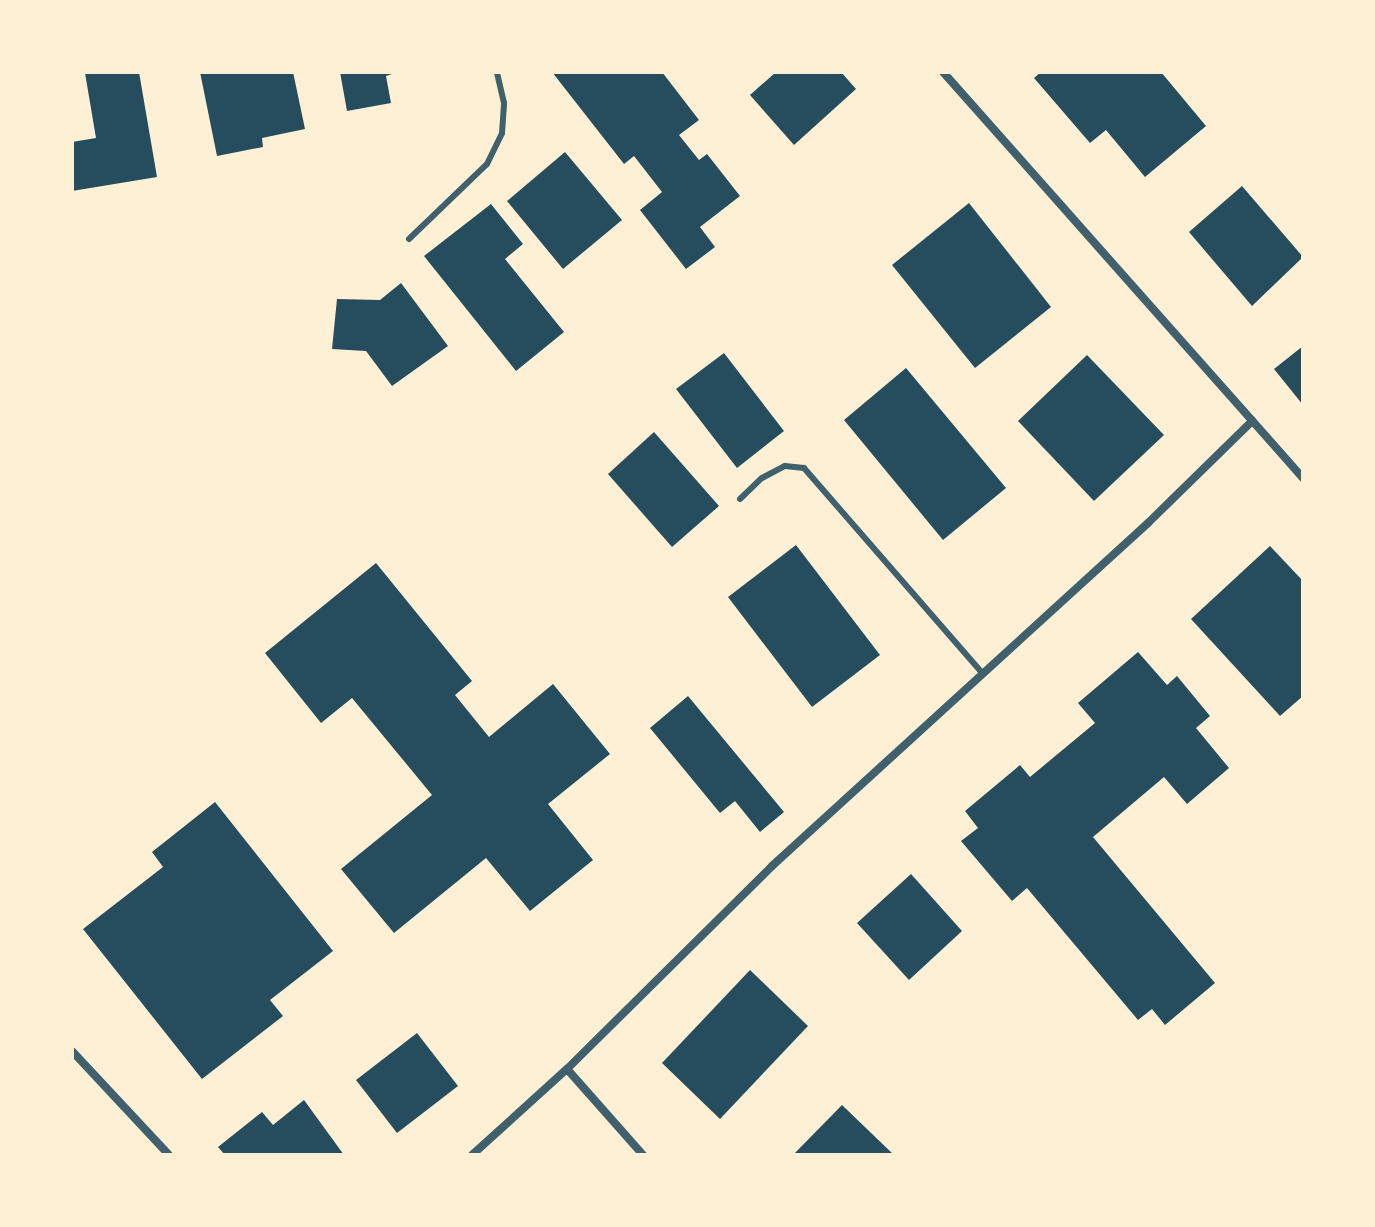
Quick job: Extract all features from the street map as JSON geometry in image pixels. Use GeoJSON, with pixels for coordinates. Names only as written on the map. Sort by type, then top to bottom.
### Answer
{"type":"FeatureCollection","features":[{"type":"Feature","properties":{"kind":"street"},"geometry":{"type":"LineString","coordinates":[[943,72],[1303,478]]}},
{"type":"Feature","properties":{"kind":"street"},"geometry":{"type":"LineString","coordinates":[[472,1155],[567,1069],[772,866],[1252,421]]}},
{"type":"Feature","properties":{"kind":"street"},"geometry":{"type":"LineString","coordinates":[[72,1051],[169,1155]]}},
{"type":"Feature","properties":{"kind":"street"},"geometry":{"type":"LineString","coordinates":[[567,1069],[643,1155]]}},
{"type":"Feature","properties":{"kind":"lane"},"geometry":{"type":"LineString","coordinates":[[409,239],[487,164],[502,133],[504,103],[497,72]]}},
{"type":"Feature","properties":{"kind":"lane"},"geometry":{"type":"LineString","coordinates":[[740,499],[762,478],[785,466],[804,468],[982,673]]}},
{"type":"Feature","properties":{"kind":"building"},"geometry":{"type":"Polygon","coordinates":[[[139,72],[157,177],[72,191],[72,142],[96,138],[85,73],[139,72]]]}},
{"type":"Feature","properties":{"kind":"building"},"geometry":{"type":"Polygon","coordinates":[[[200,72],[293,72],[305,129],[262,138],[263,147],[217,156],[200,72]]]}},
{"type":"Feature","properties":{"kind":"building"},"geometry":{"type":"Polygon","coordinates":[[[340,72],[398,72],[386,76],[391,103],[347,111],[340,72]]]}},
{"type":"Feature","properties":{"kind":"building"},"geometry":{"type":"Polygon","coordinates":[[[552,72],[662,72],[699,120],[679,135],[699,160],[707,154],[740,196],[700,227],[715,247],[686,269],[640,210],[662,192],[634,156],[624,164],[552,72]]]}},
{"type":"Feature","properties":{"kind":"building"},"geometry":{"type":"Polygon","coordinates":[[[776,72],[841,72],[856,89],[794,145],[750,95],[776,72]]]}},
{"type":"Feature","properties":{"kind":"building"},"geometry":{"type":"Polygon","coordinates":[[[1041,72],[1161,72],[1206,126],[1145,177],[1106,130],[1090,143],[1034,78],[1041,72]]]}},
{"type":"Feature","properties":{"kind":"building"},"geometry":{"type":"Polygon","coordinates":[[[565,152],[622,220],[563,269],[507,201],[565,152]]]}},
{"type":"Feature","properties":{"kind":"building"},"geometry":{"type":"Polygon","coordinates":[[[1242,186],[1303,257],[1252,306],[1189,232],[1242,186]]]}},
{"type":"Feature","properties":{"kind":"building"},"geometry":{"type":"Polygon","coordinates":[[[969,203],[1051,307],[975,368],[892,265],[969,203]]]}},
{"type":"Feature","properties":{"kind":"building"},"geometry":{"type":"Polygon","coordinates":[[[491,204],[523,244],[505,259],[564,332],[516,371],[424,256],[491,204]]]}},
{"type":"Feature","properties":{"kind":"building"},"geometry":{"type":"Polygon","coordinates":[[[401,283],[448,346],[392,386],[366,351],[332,349],[337,299],[380,300],[401,283]]]}},
{"type":"Feature","properties":{"kind":"building"},"geometry":{"type":"Polygon","coordinates":[[[1303,346],[1303,405],[1274,369],[1303,346]]]}},
{"type":"Feature","properties":{"kind":"building"},"geometry":{"type":"Polygon","coordinates":[[[724,353],[784,431],[737,468],[676,389],[724,353]]]}},
{"type":"Feature","properties":{"kind":"building"},"geometry":{"type":"Polygon","coordinates":[[[1087,355],[1164,435],[1094,501],[1018,421],[1087,355]]]}},
{"type":"Feature","properties":{"kind":"building"},"geometry":{"type":"Polygon","coordinates":[[[906,368],[1006,488],[943,540],[844,420],[906,368]]]}},
{"type":"Feature","properties":{"kind":"building"},"geometry":{"type":"Polygon","coordinates":[[[654,432],[719,506],[672,547],[608,474],[654,432]]]}},
{"type":"Feature","properties":{"kind":"building"},"geometry":{"type":"Polygon","coordinates":[[[796,545],[880,655],[812,707],[728,597],[796,545]]]}},
{"type":"Feature","properties":{"kind":"building"},"geometry":{"type":"Polygon","coordinates":[[[1270,546],[1303,581],[1303,696],[1280,716],[1191,619],[1270,546]]]}},
{"type":"Feature","properties":{"kind":"building"},"geometry":{"type":"Polygon","coordinates":[[[376,563],[472,681],[455,695],[489,737],[553,684],[610,754],[548,804],[593,860],[530,911],[486,858],[394,933],[341,869],[432,795],[352,698],[321,723],[265,653],[376,563]]]}},
{"type":"Feature","properties":{"kind":"building"},"geometry":{"type":"Polygon","coordinates":[[[1138,652],[1167,685],[1177,676],[1210,716],[1196,728],[1229,768],[1187,804],[1164,777],[1093,837],[1215,983],[1165,1025],[1152,1009],[1138,1020],[1027,888],[1012,901],[961,841],[978,828],[965,811],[1020,765],[1030,777],[1095,723],[1078,703],[1138,652]]]}},
{"type":"Feature","properties":{"kind":"building"},"geometry":{"type":"Polygon","coordinates":[[[688,696],[784,812],[760,832],[735,801],[720,813],[650,728],[688,696]]]}},
{"type":"Feature","properties":{"kind":"building"},"geometry":{"type":"Polygon","coordinates":[[[215,802],[333,951],[270,1000],[283,1016],[202,1079],[83,929],[163,867],[152,852],[215,802]]]}},
{"type":"Feature","properties":{"kind":"building"},"geometry":{"type":"Polygon","coordinates":[[[911,874],[962,931],[909,980],[857,923],[911,874]]]}},
{"type":"Feature","properties":{"kind":"building"},"geometry":{"type":"Polygon","coordinates":[[[750,970],[808,1026],[720,1119],[662,1063],[750,970]]]}},
{"type":"Feature","properties":{"kind":"building"},"geometry":{"type":"Polygon","coordinates":[[[417,1033],[458,1086],[397,1133],[356,1080],[417,1033]]]}},
{"type":"Feature","properties":{"kind":"building"},"geometry":{"type":"Polygon","coordinates":[[[304,1100],[344,1155],[225,1155],[218,1147],[262,1112],[273,1125],[304,1100]]]}},
{"type":"Feature","properties":{"kind":"building"},"geometry":{"type":"Polygon","coordinates":[[[842,1105],[894,1155],[793,1155],[842,1105]]]}}]}
